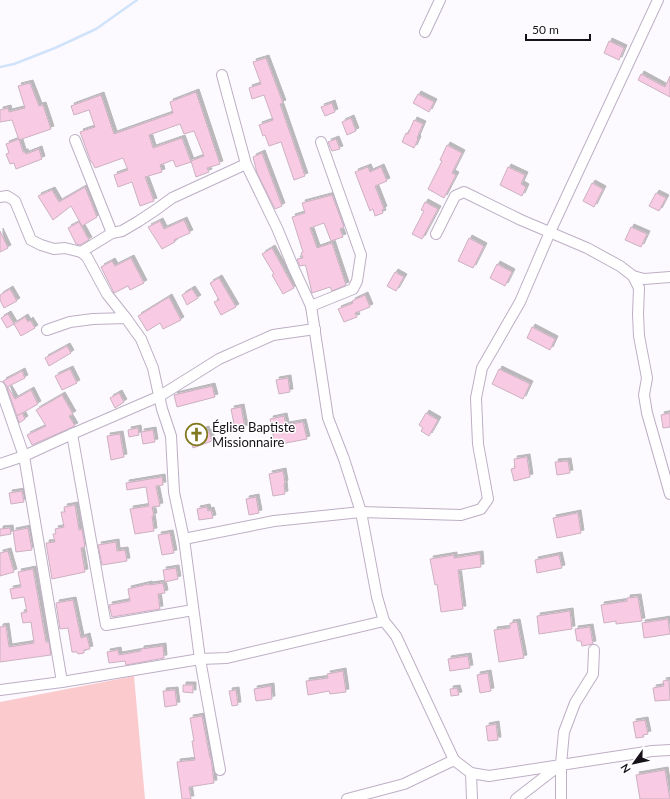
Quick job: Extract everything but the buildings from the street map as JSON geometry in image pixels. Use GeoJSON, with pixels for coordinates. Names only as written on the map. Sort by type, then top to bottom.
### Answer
{"type":"FeatureCollection","features":[{"type":"Feature","properties":{"kind":"street"},"geometry":{"type":"LineString","coordinates":[[425,32],[440,0]]}},
{"type":"Feature","properties":{"kind":"street"},"geometry":{"type":"LineString","coordinates":[[184,539],[274,521],[361,512],[461,515],[480,510],[488,499],[478,444],[476,398],[482,368],[520,302],[550,232],[658,0]]}},
{"type":"Feature","properties":{"kind":"street"},"geometry":{"type":"LineString","coordinates":[[222,75],[246,164],[278,228],[294,269],[311,306],[328,418],[344,459],[361,512],[377,597],[384,621],[396,636],[454,760],[471,773],[489,776],[561,764],[652,751],[670,750]]}},
{"type":"Feature","properties":{"kind":"street"},"geometry":{"type":"LineString","coordinates":[[75,140],[112,233]]}},
{"type":"Feature","properties":{"kind":"street"},"geometry":{"type":"LineString","coordinates":[[311,306],[354,289],[357,281],[361,255],[321,142]]}},
{"type":"Feature","properties":{"kind":"street"},"geometry":{"type":"LineString","coordinates":[[81,252],[112,233],[122,231],[139,221],[172,198],[246,164]]}},
{"type":"Feature","properties":{"kind":"street"},"geometry":{"type":"LineString","coordinates":[[436,234],[455,196],[464,192],[521,220],[604,257],[620,266],[633,276],[644,279],[670,276]]}},
{"type":"Feature","properties":{"kind":"street"},"geometry":{"type":"LineString","coordinates":[[0,197],[7,196],[16,201],[31,240],[54,249],[66,248],[81,252],[87,257],[107,294],[126,318],[148,354],[153,368],[162,409],[171,436],[174,492],[184,539],[200,659],[220,770]]}},
{"type":"Feature","properties":{"kind":"street"},"geometry":{"type":"LineString","coordinates":[[633,276],[639,288],[639,336],[647,378],[644,395],[647,413],[670,491]]}},
{"type":"Feature","properties":{"kind":"street"},"geometry":{"type":"LineString","coordinates":[[47,330],[70,322],[93,319],[126,318]]}},
{"type":"Feature","properties":{"kind":"street"},"geometry":{"type":"LineString","coordinates":[[0,464],[24,456],[160,396],[219,359],[273,335],[315,330]]}},
{"type":"Feature","properties":{"kind":"street"},"geometry":{"type":"LineString","coordinates":[[0,387],[24,456],[62,682]]}},
{"type":"Feature","properties":{"kind":"street"},"geometry":{"type":"LineString","coordinates":[[72,434],[106,625],[193,610]]}},
{"type":"Feature","properties":{"kind":"street"},"geometry":{"type":"LineString","coordinates":[[0,690],[62,682],[200,659],[227,658],[384,621]]}},
{"type":"Feature","properties":{"kind":"street"},"geometry":{"type":"LineString","coordinates":[[561,799],[561,764],[564,732],[575,703],[593,674],[594,650]]}},
{"type":"Feature","properties":{"kind":"street"},"geometry":{"type":"LineString","coordinates":[[348,799],[404,784],[454,760]]}},
{"type":"Feature","properties":{"kind":"street"},"geometry":{"type":"LineString","coordinates":[[516,799],[561,764]]}},
{"type":"Feature","properties":{"kind":"street"},"geometry":{"type":"LineString","coordinates":[[471,773],[472,799]]}},
{"type":"Feature","properties":{"kind":"shaded area"},"geometry":{"type":"Polygon","coordinates":[[[134,676],[145,799],[0,799],[0,702],[134,676]]]}},
{"type":"Feature","properties":{"kind":"waterway"},"geometry":{"type":"LineString","coordinates":[[0,67],[14,64],[55,48],[96,29],[137,0]]}},
{"type":"Feature","properties":{"kind":"place","name":"Église Baptiste Missionnaire"},"geometry":{"type":"Point","coordinates":[197,434]}}]}
